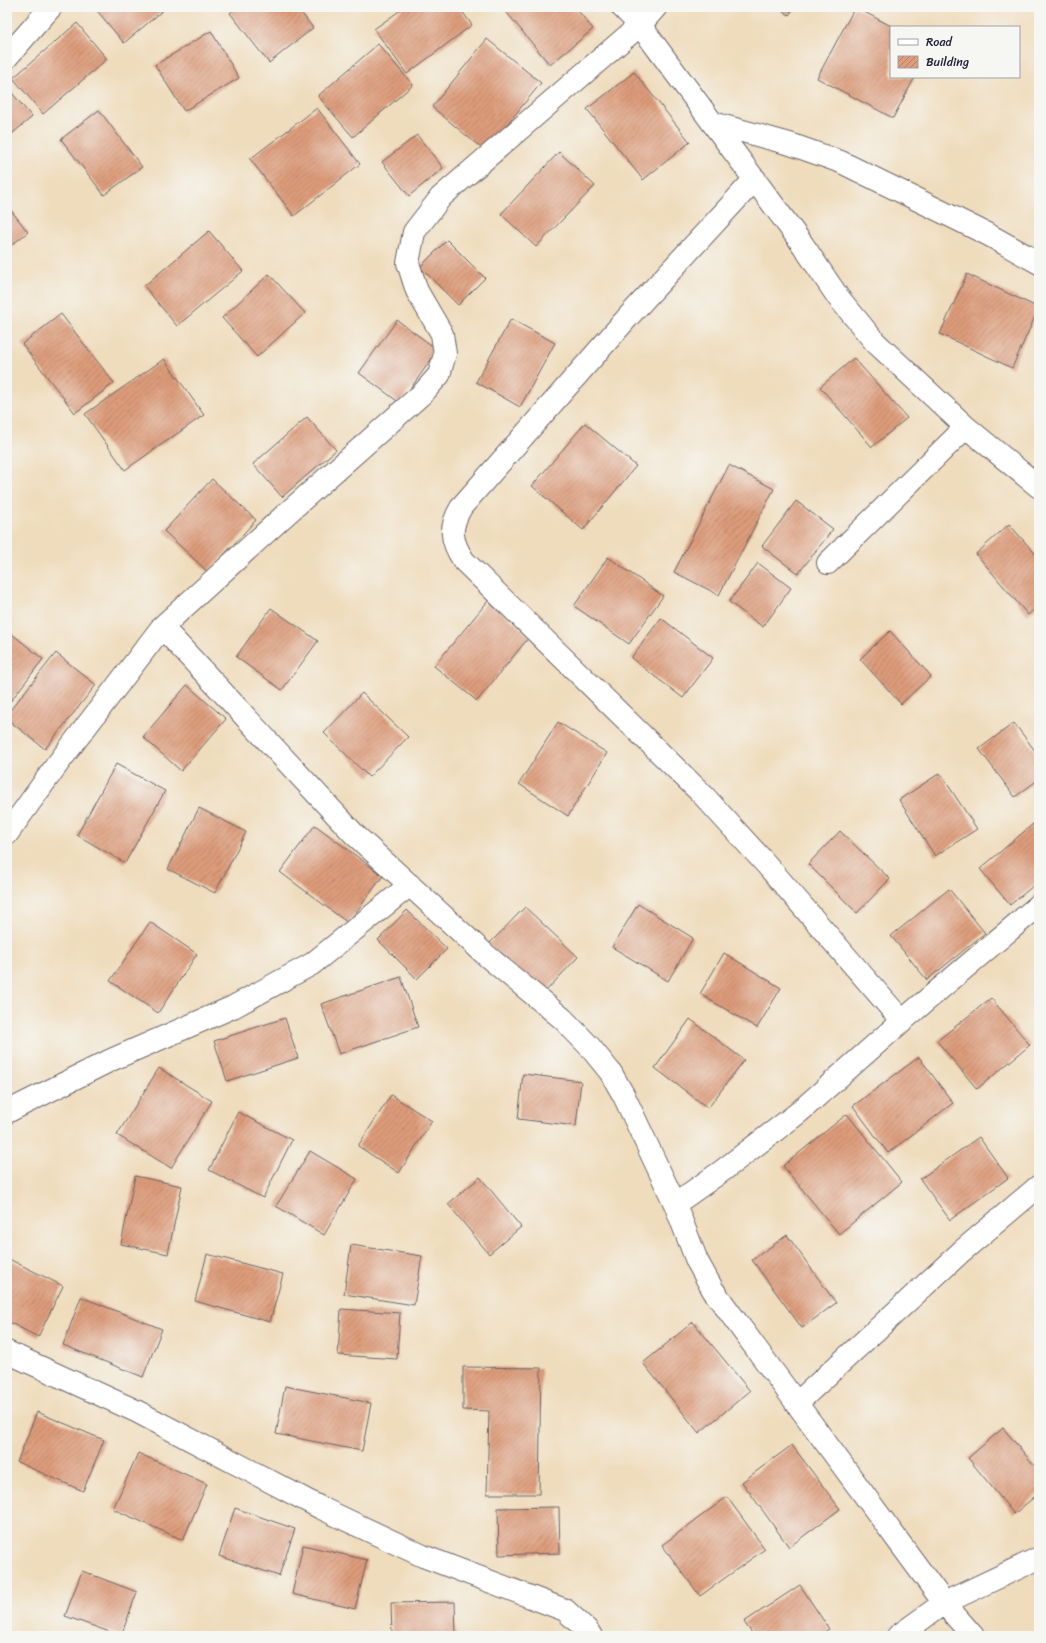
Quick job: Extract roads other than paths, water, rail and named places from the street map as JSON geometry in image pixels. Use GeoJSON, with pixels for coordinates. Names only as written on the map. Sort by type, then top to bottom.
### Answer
{"type":"FeatureCollection","features":[{"type":"Feature","properties":{"kind":"street"},"geometry":{"type":"LineString","coordinates":[[7,57],[50,7]]}},
{"type":"Feature","properties":{"kind":"street"},"geometry":{"type":"LineString","coordinates":[[622,7],[640,25],[755,179],[803,245],[838,297],[871,336],[966,427],[1039,487]]}},
{"type":"Feature","properties":{"kind":"street"},"geometry":{"type":"LineString","coordinates":[[7,834],[56,766],[162,627],[423,393],[439,375],[445,354],[442,334],[417,291],[408,263],[414,232],[441,197],[640,25],[656,7]]}},
{"type":"Feature","properties":{"kind":"street"},"geometry":{"type":"LineString","coordinates":[[713,123],[790,144],[842,162],[989,235],[1039,263]]}},
{"type":"Feature","properties":{"kind":"street"},"geometry":{"type":"LineString","coordinates":[[755,179],[628,318],[462,506],[454,519],[452,534],[456,548],[464,561],[702,795],[797,899],[902,1021]]}},
{"type":"Feature","properties":{"kind":"street"},"geometry":{"type":"LineString","coordinates":[[828,563],[966,427]]}},
{"type":"Feature","properties":{"kind":"street"},"geometry":{"type":"LineString","coordinates":[[162,627],[354,834],[488,956],[563,1019],[590,1047],[611,1073],[624,1096],[675,1204],[697,1261],[713,1290],[944,1603],[973,1636]]}},
{"type":"Feature","properties":{"kind":"street"},"geometry":{"type":"LineString","coordinates":[[7,1112],[111,1060],[233,1007],[312,964],[410,885]]}},
{"type":"Feature","properties":{"kind":"street"},"geometry":{"type":"LineString","coordinates":[[675,1204],[722,1171],[798,1113],[902,1021],[1039,905]]}},
{"type":"Feature","properties":{"kind":"street"},"geometry":{"type":"LineString","coordinates":[[796,1404],[962,1251],[1039,1186]]}},
{"type":"Feature","properties":{"kind":"street"},"geometry":{"type":"LineString","coordinates":[[7,1352],[136,1411],[322,1508],[416,1553],[565,1610],[587,1630],[590,1636]]}},
{"type":"Feature","properties":{"kind":"street"},"geometry":{"type":"LineString","coordinates":[[898,1636],[944,1603],[1039,1558]]}}]}
